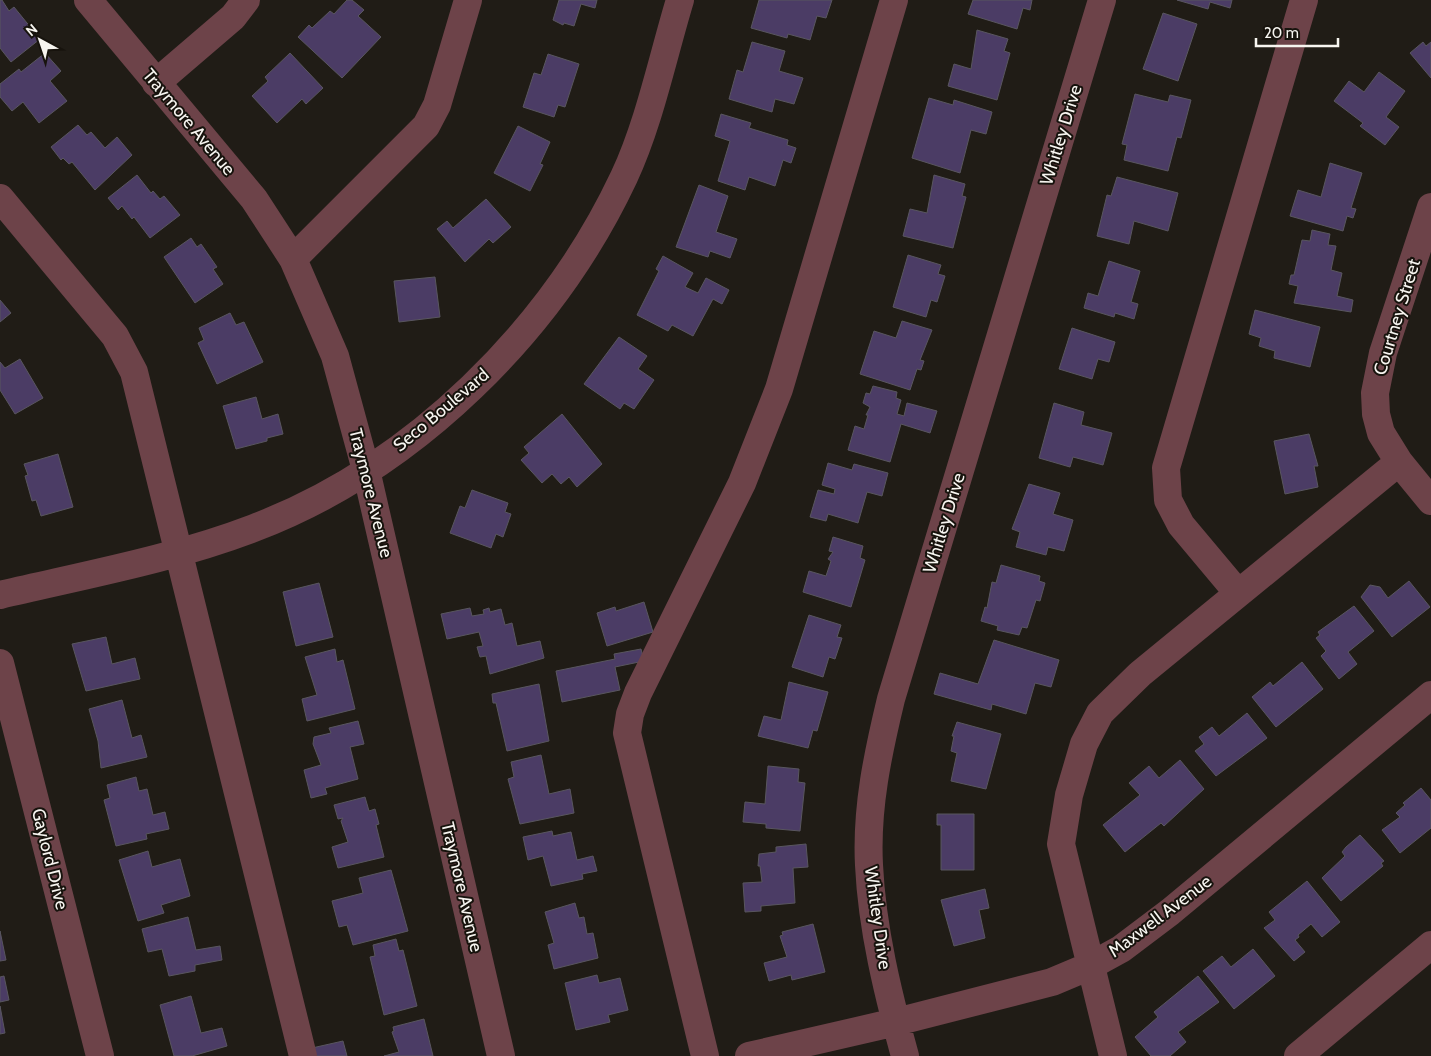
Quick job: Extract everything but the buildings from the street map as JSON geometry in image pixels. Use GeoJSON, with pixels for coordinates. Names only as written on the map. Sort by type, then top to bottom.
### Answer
{"type":"FeatureCollection","features":[{"type":"Feature","properties":{"kind":"street","name":"Traymore Avenue"},"geometry":{"type":"LineString","coordinates":[[88,0],[254,199],[293,259],[336,356],[366,470],[501,1056]]}},
{"type":"Feature","properties":{"kind":"street"},"geometry":{"type":"LineString","coordinates":[[156,83],[233,17],[246,0]]}},
{"type":"Feature","properties":{"kind":"street"},"geometry":{"type":"LineString","coordinates":[[293,259],[426,126],[437,105],[468,0]]}},
{"type":"Feature","properties":{"kind":"street","name":"Seco Boulevard"},"geometry":{"type":"LineString","coordinates":[[0,595],[178,552],[255,528],[319,498],[366,470],[420,431],[474,386],[516,342],[559,287],[588,241],[624,176],[642,126],[680,0]]}},
{"type":"Feature","properties":{"kind":"street"},"geometry":{"type":"LineString","coordinates":[[705,1056],[627,733],[630,714],[638,693],[742,483],[779,389],[894,0]]}},
{"type":"Feature","properties":{"kind":"street","name":"Whitley Drive"},"geometry":{"type":"LineString","coordinates":[[905,1056],[896,1022],[873,910],[869,863],[871,811],[876,760],[892,699],[1102,0]]}},
{"type":"Feature","properties":{"kind":"street"},"geometry":{"type":"LineString","coordinates":[[1238,593],[1181,525],[1168,500],[1166,468],[1304,0]]}},
{"type":"Feature","properties":{"kind":"street"},"geometry":{"type":"LineString","coordinates":[[0,198],[115,336],[134,372],[303,1056]]}},
{"type":"Feature","properties":{"kind":"street","name":"Courtney Street"},"geometry":{"type":"LineString","coordinates":[[1431,207],[1383,353],[1375,393],[1376,414],[1381,433],[1399,462],[1431,501]]}},
{"type":"Feature","properties":{"kind":"street"},"geometry":{"type":"LineString","coordinates":[[1113,1056],[1062,844],[1069,795],[1084,744],[1100,712],[1140,674],[1399,462]]}},
{"type":"Feature","properties":{"kind":"street","name":"Gaylord Drive"},"geometry":{"type":"LineString","coordinates":[[0,663],[100,1056]]}},
{"type":"Feature","properties":{"kind":"street","name":"Maxwell Avenue"},"geometry":{"type":"LineString","coordinates":[[749,1056],[896,1022],[1052,982],[1090,966],[1122,949],[1170,912],[1431,695]]}},
{"type":"Feature","properties":{"kind":"street"},"geometry":{"type":"LineString","coordinates":[[1298,1056],[1431,945]]}}]}
